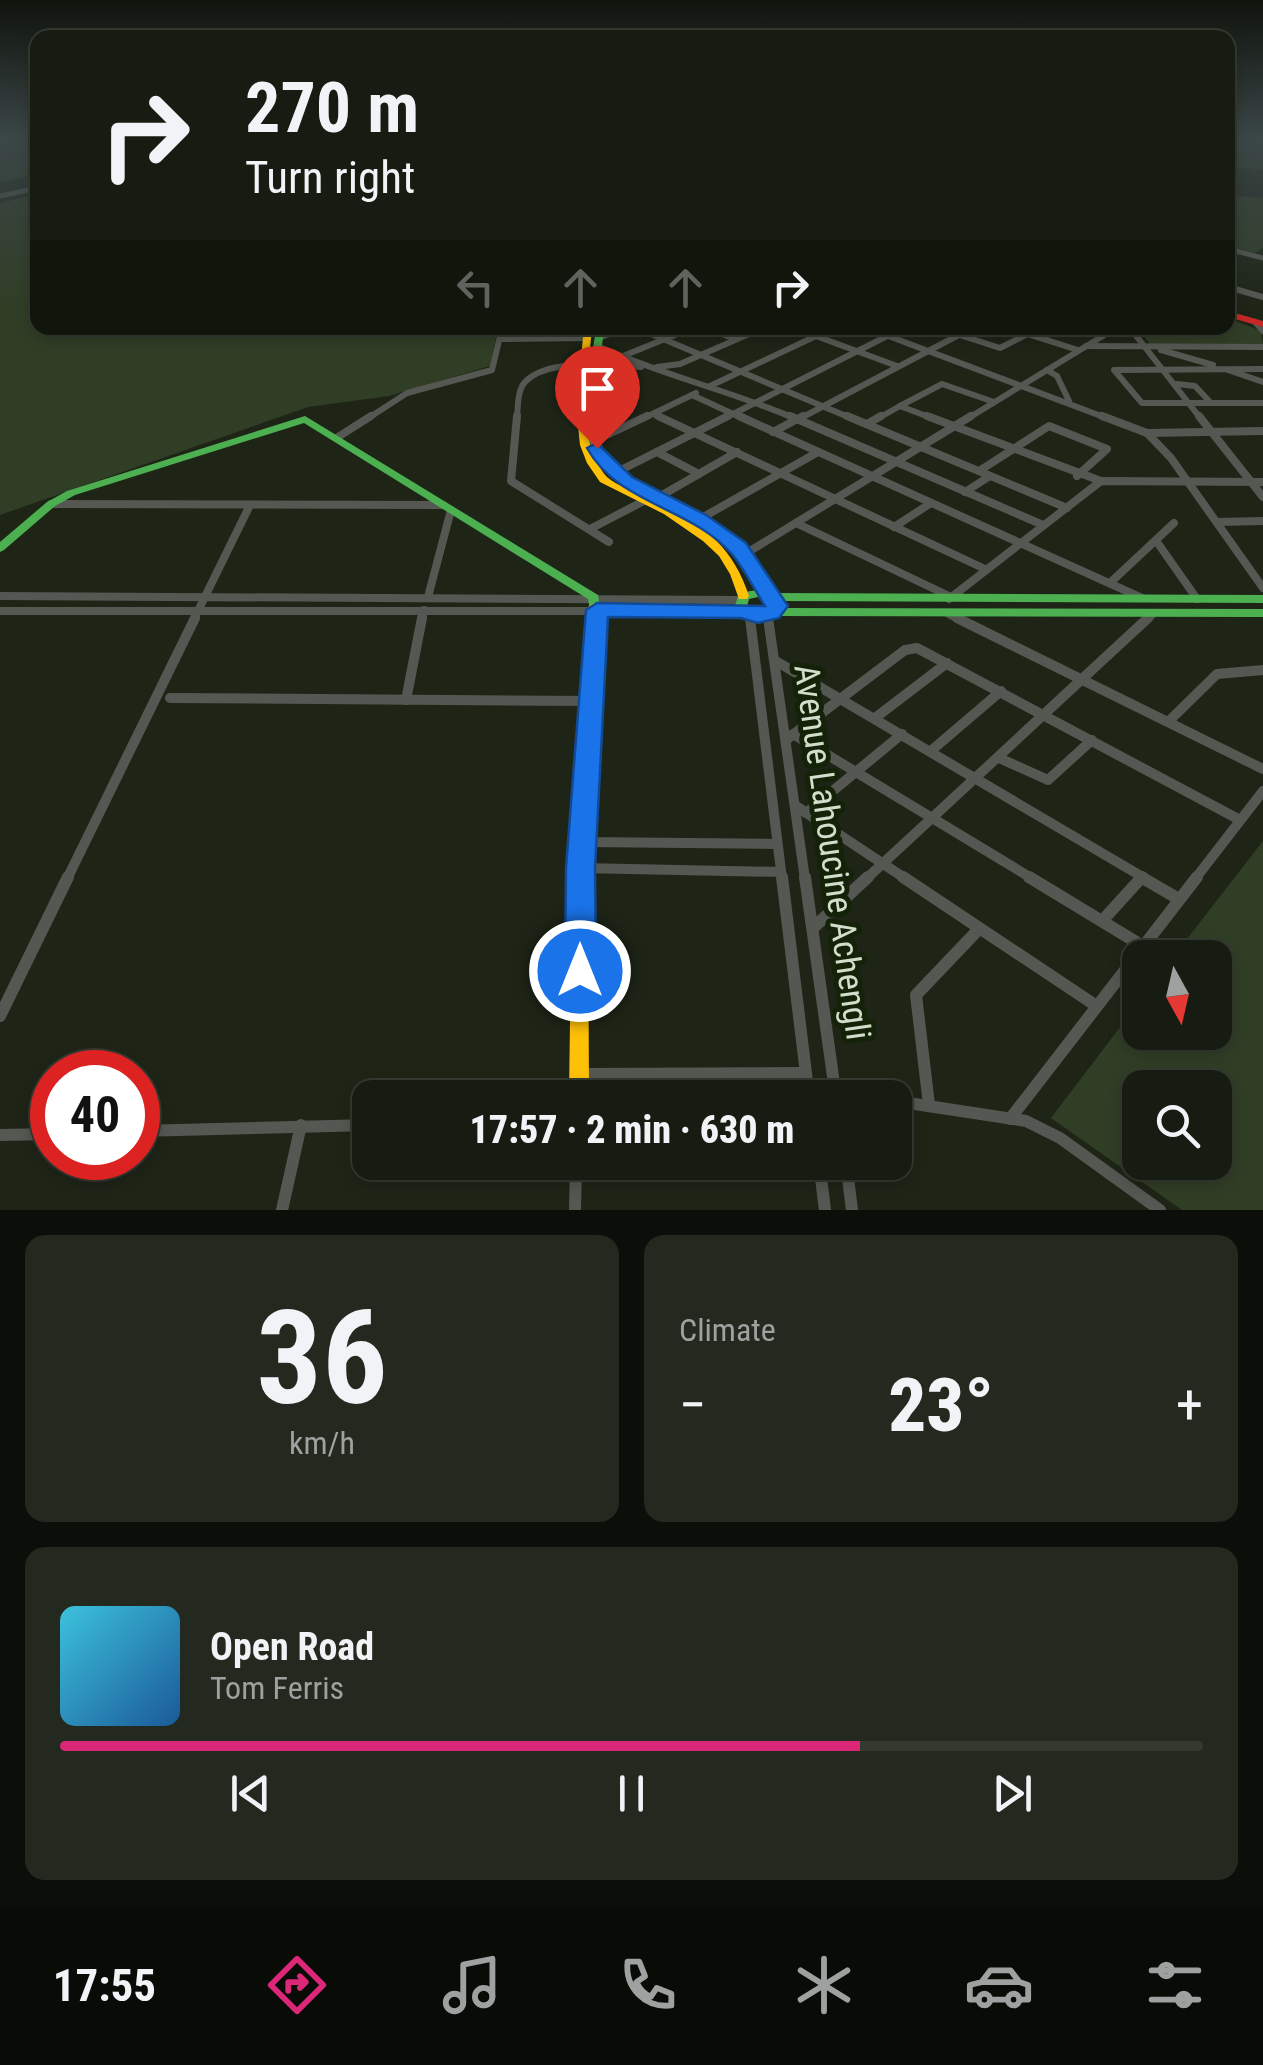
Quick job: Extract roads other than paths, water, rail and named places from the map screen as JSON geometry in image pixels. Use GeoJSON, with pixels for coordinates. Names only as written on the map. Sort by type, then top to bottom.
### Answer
{"type":"FeatureCollection","features":[{"type":"Feature","properties":{"kind":"street"},"geometry":{"type":"LineString","coordinates":[[1235,251],[1263,258]]}},
{"type":"Feature","properties":{"kind":"street"},"geometry":{"type":"LineString","coordinates":[[1235,289],[1263,297]]}},
{"type":"Feature","properties":{"kind":"street"},"geometry":{"type":"LineString","coordinates":[[1235,314],[1261,324]]}},
{"type":"Feature","properties":{"kind":"street"},"geometry":{"type":"LineString","coordinates":[[338,437],[397,398],[492,370],[501,335]]}},
{"type":"Feature","properties":{"kind":"street"},"geometry":{"type":"LineString","coordinates":[[654,335],[1068,508]]}},
{"type":"Feature","properties":{"kind":"street"},"geometry":{"type":"LineString","coordinates":[[623,356],[674,335]]}},
{"type":"Feature","properties":{"kind":"street"},"geometry":{"type":"LineString","coordinates":[[724,335],[736,340]]}},
{"type":"Feature","properties":{"kind":"street"},"geometry":{"type":"LineString","coordinates":[[609,542],[520,489],[510,478],[524,383],[554,368],[680,364],[747,335]]}},
{"type":"Feature","properties":{"kind":"street"},"geometry":{"type":"LineString","coordinates":[[615,473],[888,335],[1147,432],[1263,431]]}},
{"type":"Feature","properties":{"kind":"street"},"geometry":{"type":"LineString","coordinates":[[773,432],[956,335]]}},
{"type":"Feature","properties":{"kind":"street"},"geometry":{"type":"LineString","coordinates":[[961,335],[1000,348],[1026,335]]}},
{"type":"Feature","properties":{"kind":"street"},"geometry":{"type":"LineString","coordinates":[[1032,335],[1082,348],[1263,347]]}},
{"type":"Feature","properties":{"kind":"street"},"geometry":{"type":"LineString","coordinates":[[745,554],[1104,335]]}},
{"type":"Feature","properties":{"kind":"street"},"geometry":{"type":"LineString","coordinates":[[1136,335],[1263,497]]}},
{"type":"Feature","properties":{"kind":"street"},"geometry":{"type":"LineString","coordinates":[[500,339],[595,336],[647,368],[755,402],[893,464],[1043,524]]}},
{"type":"Feature","properties":{"kind":"street","name":"Avenue Lahoucine Achengli"},"geometry":{"type":"LineString","coordinates":[[595,336],[581,447],[604,480],[719,546],[741,574],[806,1080]]}},
{"type":"Feature","properties":{"kind":"street"},"geometry":{"type":"LineString","coordinates":[[771,613],[777,606],[745,554],[698,520],[615,473],[594,441],[816,336],[897,366]]}},
{"type":"Feature","properties":{"kind":"street"},"geometry":{"type":"LineString","coordinates":[[1148,348],[1263,382]]}},
{"type":"Feature","properties":{"kind":"street","name":"Avenue Lahoucine Achengli"},"geometry":{"type":"LineString","coordinates":[[592,366],[594,441]]}},
{"type":"Feature","properties":{"kind":"street"},"geometry":{"type":"LineString","coordinates":[[1263,369],[1114,370],[1138,402],[1263,403]]}},
{"type":"Feature","properties":{"kind":"street"},"geometry":{"type":"LineString","coordinates":[[1047,370],[1059,379],[1069,401]]}},
{"type":"Feature","properties":{"kind":"street"},"geometry":{"type":"LineString","coordinates":[[867,424],[942,384],[994,402]]}},
{"type":"Feature","properties":{"kind":"street"},"geometry":{"type":"LineString","coordinates":[[1177,384],[1194,386],[1210,402]]}},
{"type":"Feature","properties":{"kind":"street"},"geometry":{"type":"LineString","coordinates":[[692,395],[1145,599]]}},
{"type":"Feature","properties":{"kind":"street"},"geometry":{"type":"LineString","coordinates":[[900,406],[1078,476],[1100,481],[1263,482]]}},
{"type":"Feature","properties":{"kind":"street"},"geometry":{"type":"LineString","coordinates":[[654,414],[985,570]]}},
{"type":"Feature","properties":{"kind":"street"},"geometry":{"type":"LineString","coordinates":[[0,548],[51,504],[93,485],[298,420],[314,422],[374,466],[596,604]]}},
{"type":"Feature","properties":{"kind":"street"},"geometry":{"type":"LineString","coordinates":[[979,471],[1050,426],[1107,448],[1078,476]]}},
{"type":"Feature","properties":{"kind":"street"},"geometry":{"type":"LineString","coordinates":[[1147,432],[1188,481],[1263,588]]}},
{"type":"Feature","properties":{"kind":"street"},"geometry":{"type":"LineString","coordinates":[[657,452],[699,474]]}},
{"type":"Feature","properties":{"kind":"street"},"geometry":{"type":"LineString","coordinates":[[657,498],[736,452]]}},
{"type":"Feature","properties":{"kind":"street"},"geometry":{"type":"LineString","coordinates":[[698,520],[818,452]]}},
{"type":"Feature","properties":{"kind":"street"},"geometry":{"type":"LineString","coordinates":[[964,492],[990,476]]}},
{"type":"Feature","properties":{"kind":"street"},"geometry":{"type":"LineString","coordinates":[[948,603],[1100,481]]}},
{"type":"Feature","properties":{"kind":"street"},"geometry":{"type":"LineString","coordinates":[[590,529],[642,502]]}},
{"type":"Feature","properties":{"kind":"street"},"geometry":{"type":"LineString","coordinates":[[894,526],[931,503]]}},
{"type":"Feature","properties":{"kind":"street"},"geometry":{"type":"LineString","coordinates":[[51,504],[447,508]]}},
{"type":"Feature","properties":{"kind":"street"},"geometry":{"type":"LineString","coordinates":[[0,1016],[250,505]]}},
{"type":"Feature","properties":{"kind":"street"},"geometry":{"type":"LineString","coordinates":[[428,598],[447,508]]}},
{"type":"Feature","properties":{"kind":"street"},"geometry":{"type":"LineString","coordinates":[[1216,522],[1263,522]]}},
{"type":"Feature","properties":{"kind":"street"},"geometry":{"type":"LineString","coordinates":[[796,523],[948,603],[1082,680],[1263,769]]}},
{"type":"Feature","properties":{"kind":"street"},"geometry":{"type":"LineString","coordinates":[[1111,582],[1174,524]]}},
{"type":"Feature","properties":{"kind":"street"},"geometry":{"type":"LineString","coordinates":[[1157,542],[1196,599]]}},
{"type":"Feature","properties":{"kind":"street"},"geometry":{"type":"LineString","coordinates":[[0,596],[428,598],[744,605],[771,613],[948,603],[1263,598]]}},
{"type":"Feature","properties":{"kind":"street"},"geometry":{"type":"LineString","coordinates":[[744,605],[768,596],[1154,613],[1263,613]]}},
{"type":"Feature","properties":{"kind":"street"},"geometry":{"type":"LineString","coordinates":[[0,612],[424,610],[596,604]]}},
{"type":"Feature","properties":{"kind":"street"},"geometry":{"type":"LineString","coordinates":[[580,1080],[580,868],[596,604]]}},
{"type":"Feature","properties":{"kind":"street"},"geometry":{"type":"LineString","coordinates":[[406,700],[424,610]]}},
{"type":"Feature","properties":{"kind":"street","name":"Avenue Lahoucine Achengli"},"geometry":{"type":"LineString","coordinates":[[771,613],[774,660],[801,810],[812,928],[833,1080]]}},
{"type":"Feature","properties":{"kind":"street"},"geometry":{"type":"LineString","coordinates":[[812,928],[1154,613]]}},
{"type":"Feature","properties":{"kind":"street"},"geometry":{"type":"LineString","coordinates":[[1133,940],[857,771],[789,737],[905,650],[917,648],[1240,820]]}},
{"type":"Feature","properties":{"kind":"street"},"geometry":{"type":"LineString","coordinates":[[774,660],[1177,898]]}},
{"type":"Feature","properties":{"kind":"street"},"geometry":{"type":"LineString","coordinates":[[874,718],[947,663]]}},
{"type":"Feature","properties":{"kind":"street"},"geometry":{"type":"LineString","coordinates":[[1169,721],[1216,674],[1263,670]]}},
{"type":"Feature","properties":{"kind":"street"},"geometry":{"type":"LineString","coordinates":[[932,750],[1001,691]]}},
{"type":"Feature","properties":{"kind":"street"},"geometry":{"type":"LineString","coordinates":[[170,698],[593,701]]}},
{"type":"Feature","properties":{"kind":"street"},"geometry":{"type":"LineString","coordinates":[[902,734],[801,810],[1095,1005]]}},
{"type":"Feature","properties":{"kind":"street"},"geometry":{"type":"LineString","coordinates":[[999,758],[1048,780],[1092,740]]}},
{"type":"Feature","properties":{"kind":"street"},"geometry":{"type":"LineString","coordinates":[[1145,940],[1263,792]]}},
{"type":"Feature","properties":{"kind":"street"},"geometry":{"type":"LineString","coordinates":[[583,842],[777,844]]}},
{"type":"Feature","properties":{"kind":"street"},"geometry":{"type":"LineString","coordinates":[[580,868],[781,872]]}},
{"type":"Feature","properties":{"kind":"street"},"geometry":{"type":"LineString","coordinates":[[1102,921],[1142,877]]}},
{"type":"Feature","properties":{"kind":"street"},"geometry":{"type":"LineString","coordinates":[[930,1105],[916,1022],[916,996],[978,930]]}},
{"type":"Feature","properties":{"kind":"street"},"geometry":{"type":"LineString","coordinates":[[1010,1119],[1122,970]]}},
{"type":"Feature","properties":{"kind":"street"},"geometry":{"type":"LineString","coordinates":[[580,1074],[805,1072]]}},
{"type":"Feature","properties":{"kind":"street"},"geometry":{"type":"LineString","coordinates":[[912,1103],[1010,1119],[1060,1138],[1160,1210]]}},
{"type":"Feature","properties":{"kind":"street"},"geometry":{"type":"LineString","coordinates":[[160,1130],[352,1125]]}},
{"type":"Feature","properties":{"kind":"street"},"geometry":{"type":"LineString","coordinates":[[282,1210],[301,1126]]}},
{"type":"Feature","properties":{"kind":"street"},"geometry":{"type":"LineString","coordinates":[[0,1136],[30,1135]]}},
{"type":"Feature","properties":{"kind":"street"},"geometry":{"type":"LineString","coordinates":[[574,1210],[575,1180]]}},
{"type":"Feature","properties":{"kind":"street"},"geometry":{"type":"LineString","coordinates":[[821,1180],[825,1210]]}},
{"type":"Feature","properties":{"kind":"street"},"geometry":{"type":"LineString","coordinates":[[848,1180],[852,1210]]}}]}
